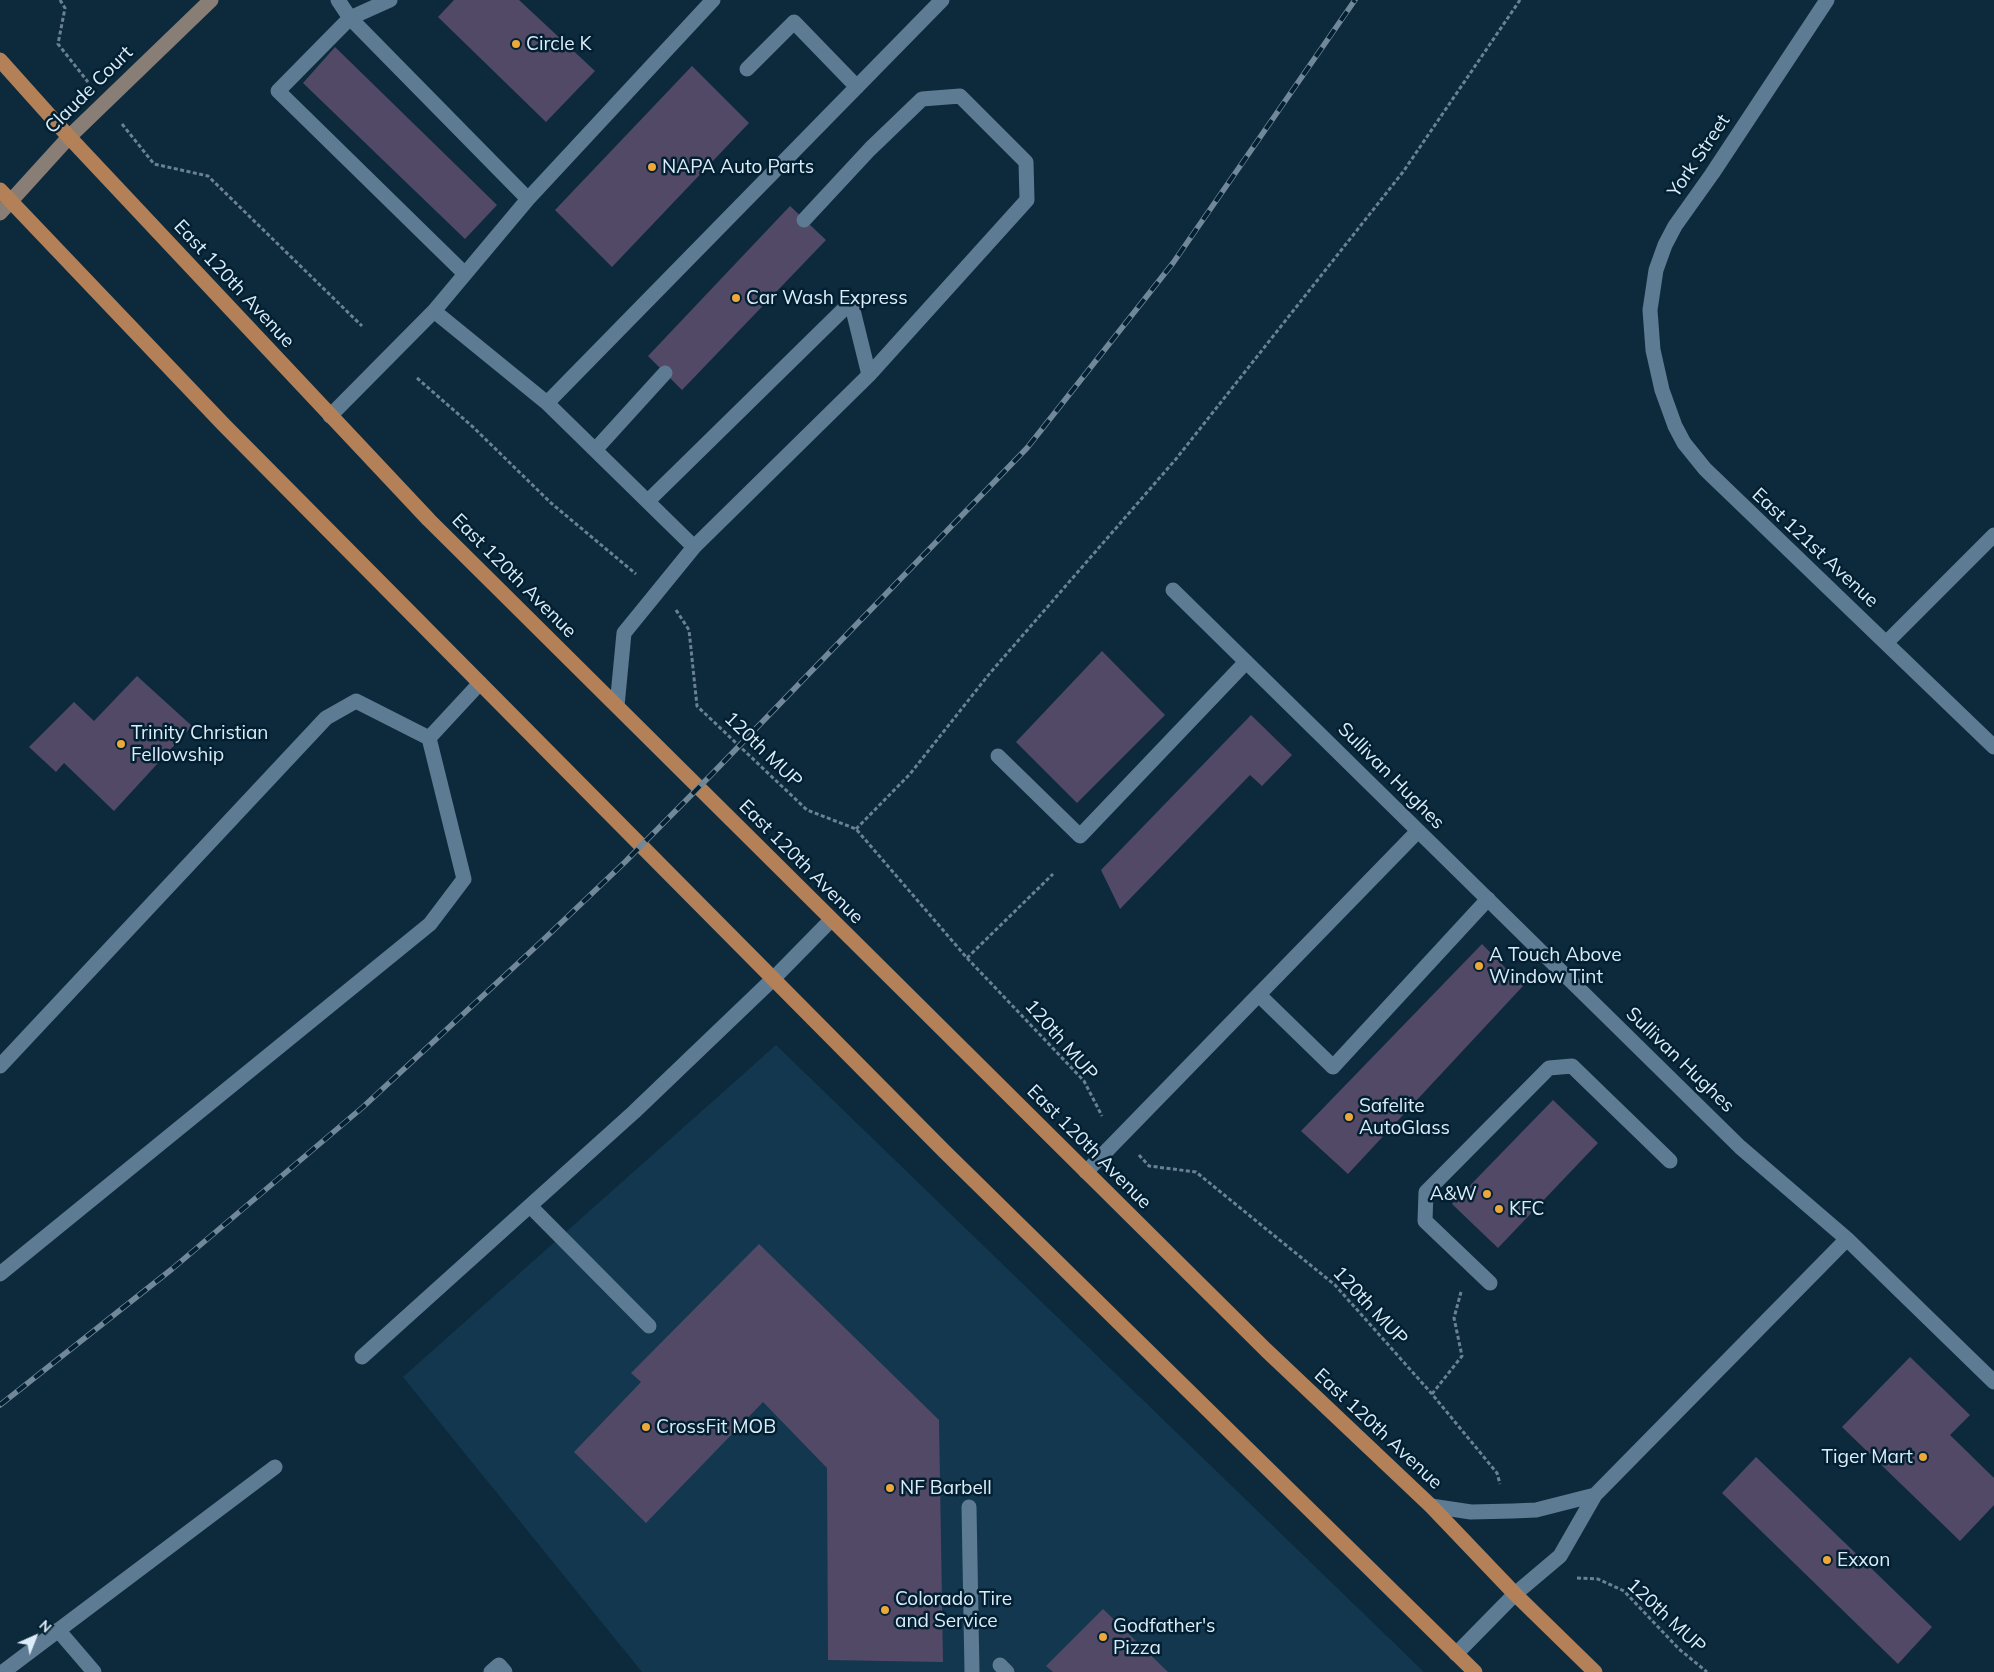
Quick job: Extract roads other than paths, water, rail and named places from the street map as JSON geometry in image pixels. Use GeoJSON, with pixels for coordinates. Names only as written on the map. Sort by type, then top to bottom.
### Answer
{"type":"FeatureCollection","features":[{"type":"Feature","properties":{"kind":"main road","name":"East 120th Avenue"},"geometry":{"type":"LineString","coordinates":[[0,60],[69,137],[429,520],[1266,1350],[1431,1506],[1515,1594],[1595,1672]]}},
{"type":"Feature","properties":{"kind":"main road"},"geometry":{"type":"LineString","coordinates":[[3,201],[999,1205],[1475,1672]]}},
{"type":"Feature","properties":{"kind":"street","name":"Claude Court"},"geometry":{"type":"LineString","coordinates":[[3,201],[211,0]]}},
{"type":"Feature","properties":{"kind":"street"},"geometry":{"type":"LineString","coordinates":[[338,0],[350,18],[528,199]]}},
{"type":"Feature","properties":{"kind":"street"},"geometry":{"type":"LineString","coordinates":[[390,0],[350,18],[278,91],[465,274]]}},
{"type":"Feature","properties":{"kind":"street"},"geometry":{"type":"LineString","coordinates":[[330,416],[434,311],[528,199],[713,0]]}},
{"type":"Feature","properties":{"kind":"street"},"geometry":{"type":"LineString","coordinates":[[547,403],[942,0]]}},
{"type":"Feature","properties":{"kind":"street","name":"York Street"},"geometry":{"type":"LineString","coordinates":[[1653,350],[1650,310],[1656,270],[1665,246],[1675,226],[1712,174],[1826,0]]}},
{"type":"Feature","properties":{"kind":"street"},"geometry":{"type":"LineString","coordinates":[[747,69],[794,22],[857,87]]}},
{"type":"Feature","properties":{"kind":"street"},"geometry":{"type":"LineString","coordinates":[[617,706],[624,633],[694,547],[869,375],[1027,200],[1026,162],[960,96],[922,99],[870,149],[804,220]]}},
{"type":"Feature","properties":{"kind":"street"},"geometry":{"type":"LineString","coordinates":[[648,502],[851,302],[869,375]]}},
{"type":"Feature","properties":{"kind":"street"},"geometry":{"type":"LineString","coordinates":[[434,311],[547,403],[694,547]]}},
{"type":"Feature","properties":{"kind":"street","name":"East 121st Avenue"},"geometry":{"type":"LineString","coordinates":[[1653,350],[1662,390],[1676,426],[1684,443],[1705,469],[1994,747]]}},
{"type":"Feature","properties":{"kind":"street"},"geometry":{"type":"LineString","coordinates":[[595,450],[665,373]]}},
{"type":"Feature","properties":{"kind":"street"},"geometry":{"type":"LineString","coordinates":[[1887,642],[1994,535]]}},
{"type":"Feature","properties":{"kind":"street","name":"Sullivan Hughes"},"geometry":{"type":"LineString","coordinates":[[1172,590],[1740,1147],[1847,1239],[1994,1382]]}},
{"type":"Feature","properties":{"kind":"street"},"geometry":{"type":"LineString","coordinates":[[998,756],[1080,836],[1246,662]]}},
{"type":"Feature","properties":{"kind":"street"},"geometry":{"type":"LineString","coordinates":[[430,738],[480,683]]}},
{"type":"Feature","properties":{"kind":"street"},"geometry":{"type":"LineString","coordinates":[[0,1066],[326,718],[356,701],[430,738],[464,879],[430,924],[0,1274]]}},
{"type":"Feature","properties":{"kind":"street"},"geometry":{"type":"LineString","coordinates":[[1086,1172],[1418,831]]}},
{"type":"Feature","properties":{"kind":"street"},"geometry":{"type":"LineString","coordinates":[[1259,995],[1333,1067],[1488,899]]}},
{"type":"Feature","properties":{"kind":"street"},"geometry":{"type":"LineString","coordinates":[[362,1358],[634,1112],[774,978],[831,920]]}},
{"type":"Feature","properties":{"kind":"street"},"geometry":{"type":"LineString","coordinates":[[1490,1283],[1425,1222],[1426,1192],[1549,1068],[1572,1066],[1670,1160]]}},
{"type":"Feature","properties":{"kind":"street"},"geometry":{"type":"LineString","coordinates":[[530,1206],[649,1326]]}},
{"type":"Feature","properties":{"kind":"street"},"geometry":{"type":"LineString","coordinates":[[1456,1654],[1515,1594],[1560,1556],[1595,1495],[1847,1239]]}},
{"type":"Feature","properties":{"kind":"street"},"geometry":{"type":"LineString","coordinates":[[3,1672],[275,1467]]}},
{"type":"Feature","properties":{"kind":"street"},"geometry":{"type":"LineString","coordinates":[[1431,1506],[1472,1512],[1513,1512],[1536,1510],[1595,1495]]}},
{"type":"Feature","properties":{"kind":"street"},"geometry":{"type":"LineString","coordinates":[[969,1507],[972,1672]]}},
{"type":"Feature","properties":{"kind":"street"},"geometry":{"type":"LineString","coordinates":[[58,1630],[94,1672]]}},
{"type":"Feature","properties":{"kind":"street"},"geometry":{"type":"LineString","coordinates":[[491,1672],[499,1665],[505,1672]]}},
{"type":"Feature","properties":{"kind":"railway"},"geometry":{"type":"LineString","coordinates":[[0,1405],[172,1269],[363,1107],[542,941],[625,862],[711,775],[1027,448],[1173,263],[1355,0]]}},
{"type":"Feature","properties":{"kind":"place","name":"Circle K"},"geometry":{"type":"Point","coordinates":[516,44]}},
{"type":"Feature","properties":{"kind":"place","name":"NAPA Auto Parts"},"geometry":{"type":"Point","coordinates":[652,167]}},
{"type":"Feature","properties":{"kind":"place","name":"Car Wash Express"},"geometry":{"type":"Point","coordinates":[736,298]}},
{"type":"Feature","properties":{"kind":"place","name":"Trinity Christian Fellowship"},"geometry":{"type":"Point","coordinates":[121,744]}},
{"type":"Feature","properties":{"kind":"place","name":"A Touch Above Window Tint"},"geometry":{"type":"Point","coordinates":[1479,966]}},
{"type":"Feature","properties":{"kind":"place","name":"Safelite AutoGlass"},"geometry":{"type":"Point","coordinates":[1349,1117]}},
{"type":"Feature","properties":{"kind":"place","name":"A&W"},"geometry":{"type":"Point","coordinates":[1487,1194]}},
{"type":"Feature","properties":{"kind":"place","name":"KFC"},"geometry":{"type":"Point","coordinates":[1499,1209]}},
{"type":"Feature","properties":{"kind":"place","name":"CrossFit MOB"},"geometry":{"type":"Point","coordinates":[646,1427]}},
{"type":"Feature","properties":{"kind":"place","name":"Tiger Mart"},"geometry":{"type":"Point","coordinates":[1923,1457]}},
{"type":"Feature","properties":{"kind":"place","name":"NF Barbell"},"geometry":{"type":"Point","coordinates":[890,1488]}},
{"type":"Feature","properties":{"kind":"place","name":"Exxon"},"geometry":{"type":"Point","coordinates":[1827,1560]}},
{"type":"Feature","properties":{"kind":"place","name":"Colorado Tire and Service"},"geometry":{"type":"Point","coordinates":[885,1610]}},
{"type":"Feature","properties":{"kind":"place","name":"Godfather's Pizza"},"geometry":{"type":"Point","coordinates":[1103,1637]}}]}
